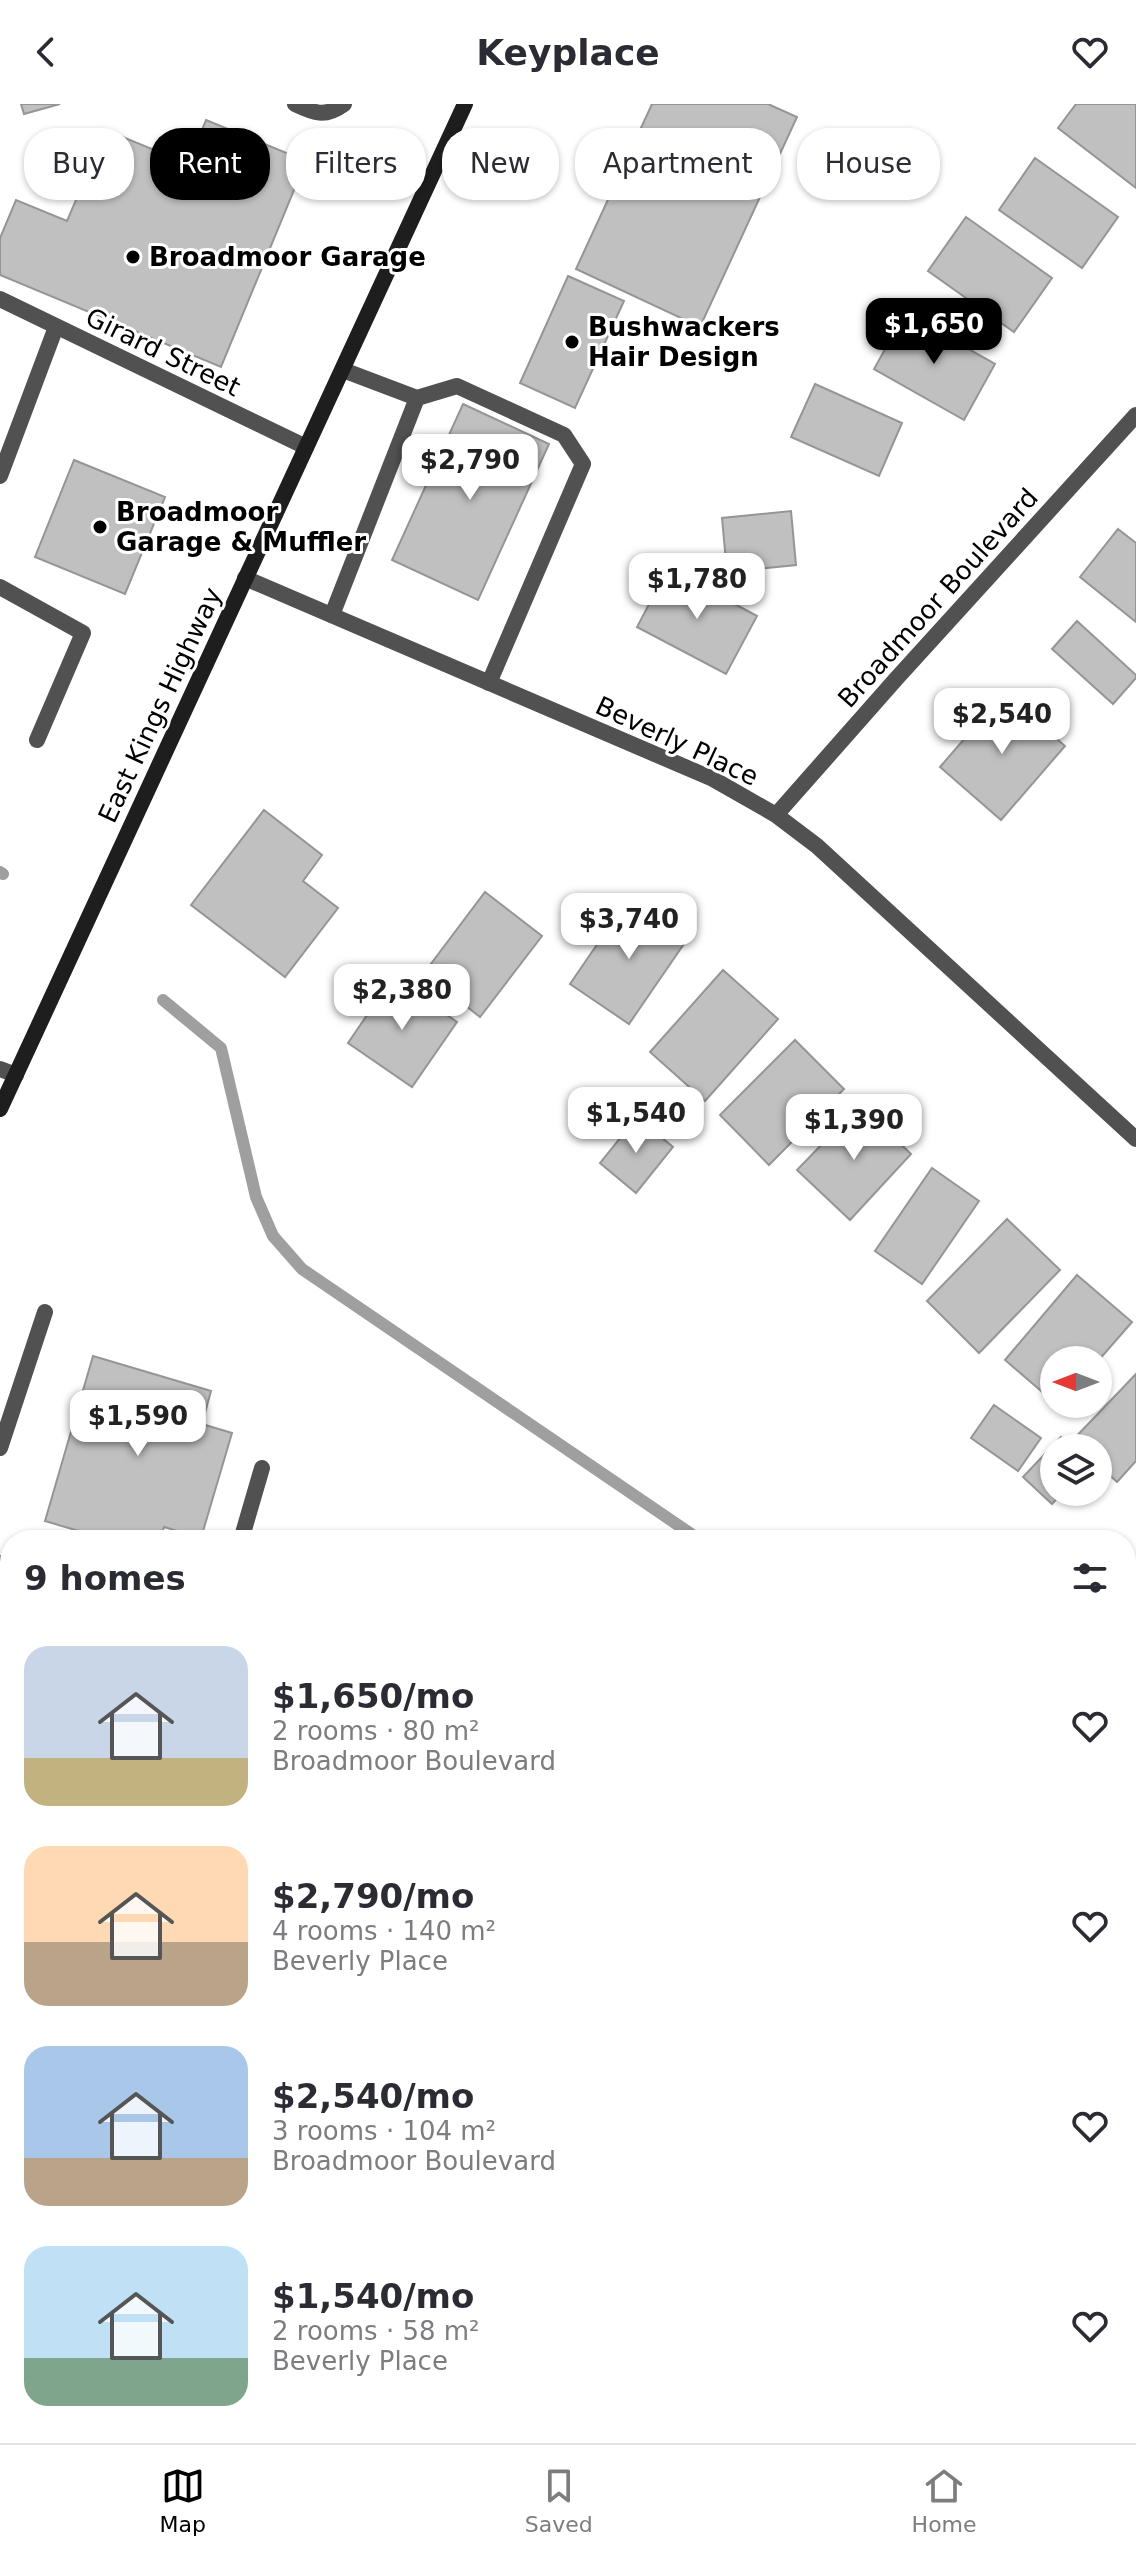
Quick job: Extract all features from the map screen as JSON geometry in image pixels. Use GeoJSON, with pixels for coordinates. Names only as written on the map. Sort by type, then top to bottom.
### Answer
{"type":"FeatureCollection","features":[{"type":"Feature","properties":{"kind":"main road","name":"East Kings Highway"},"geometry":{"type":"LineString","coordinates":[[0,1109],[8,1072],[245,578],[465,104]]}},
{"type":"Feature","properties":{"kind":"street"},"geometry":{"type":"LineString","coordinates":[[295,104],[316,113],[336,110],[344,104]]}},
{"type":"Feature","properties":{"kind":"street","name":"Girard Street"},"geometry":{"type":"LineString","coordinates":[[0,299],[306,447]]}},
{"type":"Feature","properties":{"kind":"street"},"geometry":{"type":"LineString","coordinates":[[0,476],[56,327]]}},
{"type":"Feature","properties":{"kind":"street"},"geometry":{"type":"LineString","coordinates":[[343,370],[417,398],[457,386],[564,435],[583,464],[489,683]]}},
{"type":"Feature","properties":{"kind":"street"},"geometry":{"type":"LineString","coordinates":[[332,615],[417,398]]}},
{"type":"Feature","properties":{"kind":"street","name":"Broadmoor Boulevard"},"geometry":{"type":"LineString","coordinates":[[776,815],[1136,415]]}},
{"type":"Feature","properties":{"kind":"street","name":"Beverly Place"},"geometry":{"type":"LineString","coordinates":[[245,578],[713,779],[776,815],[817,846],[1136,1139]]}},
{"type":"Feature","properties":{"kind":"street"},"geometry":{"type":"LineString","coordinates":[[0,587],[83,633],[37,740]]}},
{"type":"Feature","properties":{"kind":"street"},"geometry":{"type":"LineString","coordinates":[[0,1448],[45,1312]]}},
{"type":"Feature","properties":{"kind":"street"},"geometry":{"type":"LineString","coordinates":[[244,1530],[262,1468]]}},
{"type":"Feature","properties":{"kind":"building"},"geometry":{"type":"Polygon","coordinates":[[[21,104],[60,104],[24,114],[21,104]]]}},
{"type":"Feature","properties":{"kind":"building"},"geometry":{"type":"Polygon","coordinates":[[[652,104],[768,104],[797,117],[781,152],[781,128],[641,128],[652,104]]]}},
{"type":"Feature","properties":{"kind":"building"},"geometry":{"type":"Polygon","coordinates":[[[1076,104],[1136,104],[1136,188],[1058,128],[1076,104]]]}},
{"type":"Feature","properties":{"kind":"building","name":"Broadmoor Garage"},"geometry":{"type":"Polygon","coordinates":[[[206,120],[226,128],[203,128],[206,120]]]}},
{"type":"Feature","properties":{"kind":"building","name":"Broadmoor Garage"},"geometry":{"type":"Polygon","coordinates":[[[134,142],[150,148],[150,200],[270,200],[270,146],[286,153],[286,200],[290,200],[221,367],[0,275],[0,238],[16,200],[67,221],[76,200],[134,200],[134,142]]]}},
{"type":"Feature","properties":{"kind":"building"},"geometry":{"type":"Polygon","coordinates":[[[1035,158],[1118,217],[1082,268],[999,210],[1035,158]]]}},
{"type":"Feature","properties":{"kind":"building"},"geometry":{"type":"Polygon","coordinates":[[[608,200],[759,200],[700,327],[576,269],[608,200]]]}},
{"type":"Feature","properties":{"kind":"building"},"geometry":{"type":"Polygon","coordinates":[[[966,217],[1052,278],[1014,332],[928,271],[966,217]]]}},
{"type":"Feature","properties":{"kind":"building","name":"Bushwackers Hair Design"},"geometry":{"type":"Polygon","coordinates":[[[568,276],[624,301],[575,408],[520,383],[568,276]]]}},
{"type":"Feature","properties":{"kind":"building"},"geometry":{"type":"Polygon","coordinates":[[[905,313],[995,364],[964,420],[874,369],[905,313]]]}},
{"type":"Feature","properties":{"kind":"building"},"geometry":{"type":"Polygon","coordinates":[[[815,384],[902,423],[879,476],[791,437],[815,384]]]}},
{"type":"Feature","properties":{"kind":"building"},"geometry":{"type":"Polygon","coordinates":[[[463,404],[549,444],[478,600],[392,560],[463,404]]]}},
{"type":"Feature","properties":{"kind":"building","name":"Broadmoor Garage & Muffler"},"geometry":{"type":"Polygon","coordinates":[[[74,460],[165,497],[125,594],[35,557],[74,460]]]}},
{"type":"Feature","properties":{"kind":"building"},"geometry":{"type":"Polygon","coordinates":[[[791,511],[796,565],[727,572],[722,518],[791,511]]]}},
{"type":"Feature","properties":{"kind":"building"},"geometry":{"type":"Polygon","coordinates":[[[1118,529],[1136,543],[1136,622],[1080,577],[1118,529]]]}},
{"type":"Feature","properties":{"kind":"building"},"geometry":{"type":"Polygon","coordinates":[[[668,568],[757,616],[726,674],[637,627],[668,568]]]}},
{"type":"Feature","properties":{"kind":"building"},"geometry":{"type":"Polygon","coordinates":[[[1077,621],[1136,675],[1113,704],[1052,649],[1077,621]]]}},
{"type":"Feature","properties":{"kind":"building"},"geometry":{"type":"Polygon","coordinates":[[[1004,693],[1065,746],[1001,820],[940,767],[1004,693]]]}},
{"type":"Feature","properties":{"kind":"building"},"geometry":{"type":"Polygon","coordinates":[[[264,810],[322,855],[303,881],[338,908],[285,977],[191,905],[264,810]]]}},
{"type":"Feature","properties":{"kind":"building"},"geometry":{"type":"Polygon","coordinates":[[[485,892],[542,936],[480,1017],[424,973],[485,892]]]}},
{"type":"Feature","properties":{"kind":"building"},"geometry":{"type":"Polygon","coordinates":[[[629,898],[688,938],[629,1024],[570,984],[629,898]]]}},
{"type":"Feature","properties":{"kind":"building"},"geometry":{"type":"Polygon","coordinates":[[[723,970],[778,1019],[705,1101],[650,1052],[723,970]]]}},
{"type":"Feature","properties":{"kind":"building"},"geometry":{"type":"Polygon","coordinates":[[[393,977],[457,1022],[412,1087],[348,1043],[393,977]]]}},
{"type":"Feature","properties":{"kind":"building"},"geometry":{"type":"Polygon","coordinates":[[[795,1040],[844,1089],[769,1165],[720,1115],[795,1040]]]}},
{"type":"Feature","properties":{"kind":"building"},"geometry":{"type":"Polygon","coordinates":[[[860,1105],[911,1154],[850,1220],[797,1170],[860,1105]]]}},
{"type":"Feature","properties":{"kind":"building"},"geometry":{"type":"Polygon","coordinates":[[[637,1117],[673,1147],[636,1193],[600,1163],[637,1117]]]}},
{"type":"Feature","properties":{"kind":"building"},"geometry":{"type":"Polygon","coordinates":[[[932,1168],[979,1201],[922,1284],[875,1251],[932,1168]]]}},
{"type":"Feature","properties":{"kind":"building"},"geometry":{"type":"Polygon","coordinates":[[[1007,1219],[1060,1270],[979,1353],[927,1301],[1007,1219]]]}},
{"type":"Feature","properties":{"kind":"building"},"geometry":{"type":"Polygon","coordinates":[[[1077,1275],[1132,1322],[1111,1346],[1040,1346],[1040,1390],[1005,1360],[1077,1275]]]}},
{"type":"Feature","properties":{"kind":"building"},"geometry":{"type":"Polygon","coordinates":[[[93,1356],[211,1391],[202,1424],[232,1433],[203,1530],[164,1527],[163,1530],[75,1530],[45,1521],[93,1356]]]}},
{"type":"Feature","properties":{"kind":"building"},"geometry":{"type":"Polygon","coordinates":[[[1136,1374],[1136,1461],[1117,1482],[1112,1477],[1112,1434],[1079,1434],[1094,1418],[1112,1418],[1112,1399],[1136,1374]]]}},
{"type":"Feature","properties":{"kind":"building"},"geometry":{"type":"Polygon","coordinates":[[[994,1405],[1040,1439],[1018,1471],[971,1438],[994,1405]]]}},
{"type":"Feature","properties":{"kind":"building"},"geometry":{"type":"Polygon","coordinates":[[[1040,1459],[1040,1493],[1023,1477],[1040,1459]]]}},
{"type":"Feature","properties":{"kind":"waterway"},"geometry":{"type":"LineString","coordinates":[[163,1000],[221,1048],[256,1197],[273,1236],[302,1269],[685,1530]]}},
{"type":"Feature","properties":{"kind":"place","name":"Broadmoor Garage"},"geometry":{"type":"Point","coordinates":[133,257]}},
{"type":"Feature","properties":{"kind":"place","name":"Bushwackers Hair Design"},"geometry":{"type":"Point","coordinates":[572,342]}},
{"type":"Feature","properties":{"kind":"place","name":"Broadmoor Garage & Muffler"},"geometry":{"type":"Point","coordinates":[100,527]}}]}
